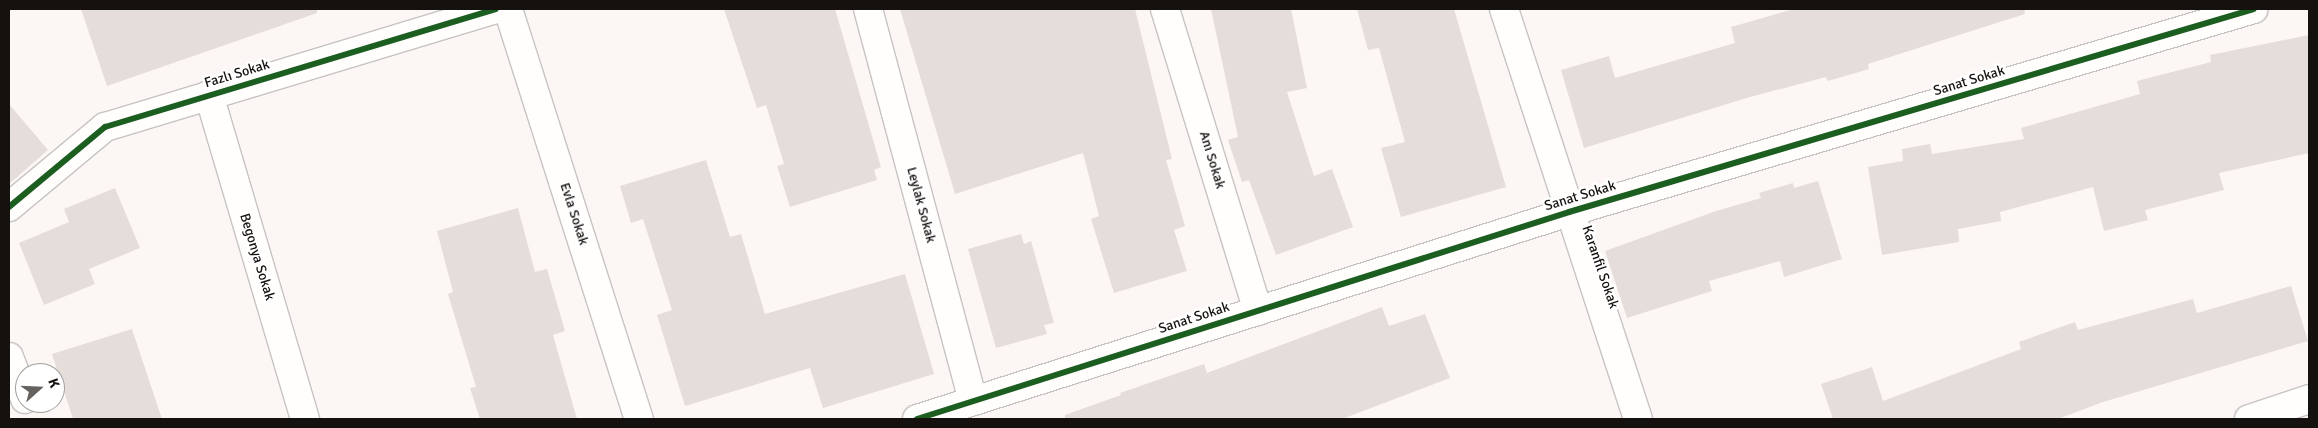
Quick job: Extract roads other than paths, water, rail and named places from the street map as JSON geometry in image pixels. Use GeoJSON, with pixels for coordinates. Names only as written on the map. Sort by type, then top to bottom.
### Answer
{"type":"FeatureCollection","features":[{"type":"Feature","properties":{"kind":"street","name":"Fazlı Sokak"},"geometry":{"type":"LineString","coordinates":[[9,206],[105,127],[496,9]]}},
{"type":"Feature","properties":{"kind":"street","name":"Evla Sokak"},"geometry":{"type":"LineString","coordinates":[[508,9],[639,419]]}},
{"type":"Feature","properties":{"kind":"street","name":"Leylak Sokak"},"geometry":{"type":"LineString","coordinates":[[868,9],[973,401]]}},
{"type":"Feature","properties":{"kind":"street","name":"Anı Sokak"},"geometry":{"type":"LineString","coordinates":[[1165,9],[1258,310]]}},
{"type":"Feature","properties":{"kind":"street","name":"Karanfil Sokak"},"geometry":{"type":"LineString","coordinates":[[1504,9],[1638,419]]}},
{"type":"Feature","properties":{"kind":"street","name":"Sanat Sokak"},"geometry":{"type":"LineString","coordinates":[[917,419],[1569,212],[2254,9]]}},
{"type":"Feature","properties":{"kind":"street","name":"Begonya Sokak"},"geometry":{"type":"LineString","coordinates":[[209,96],[305,419]]}},
{"type":"Feature","properties":{"kind":"street"},"geometry":{"type":"LineString","coordinates":[[9,357],[15,373]]}},
{"type":"Feature","properties":{"kind":"street"},"geometry":{"type":"LineString","coordinates":[[2249,419],[2309,399]]}}]}
